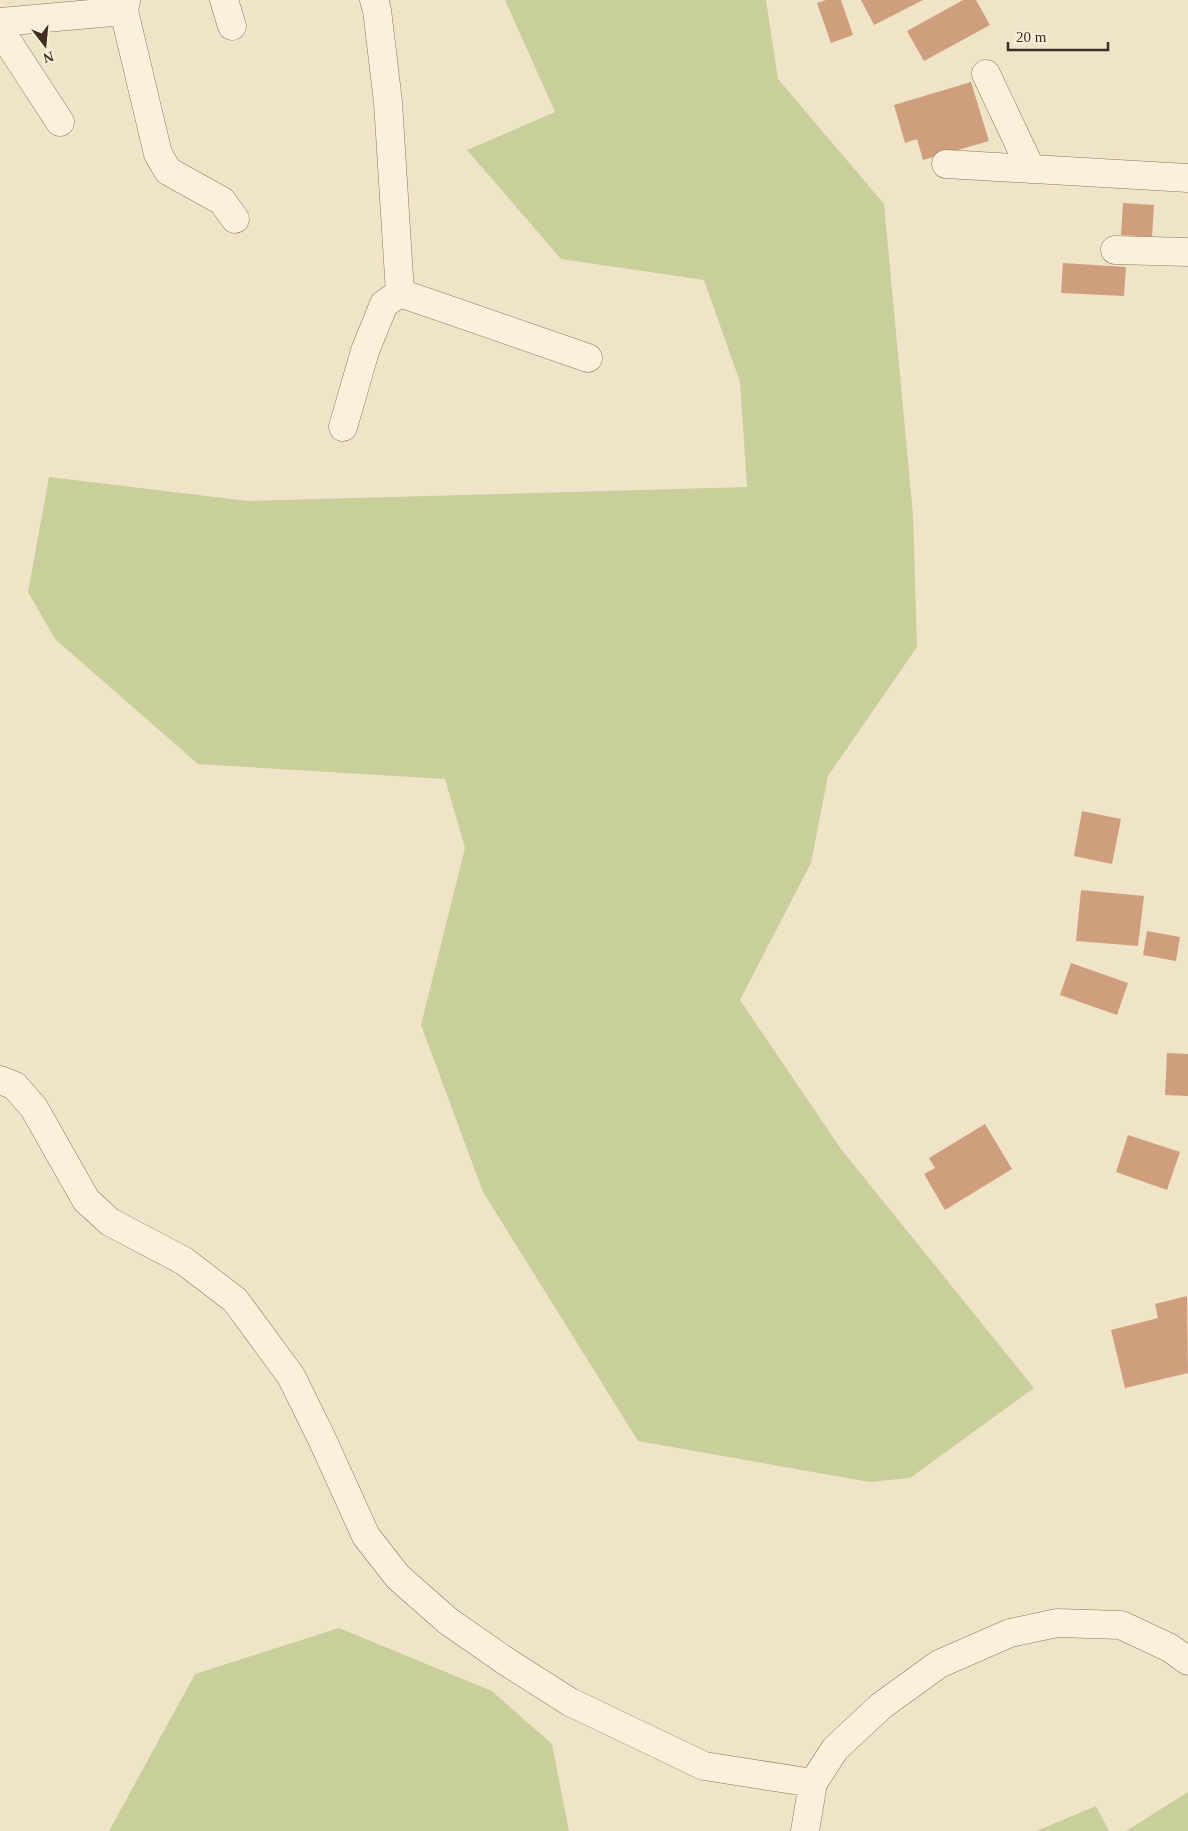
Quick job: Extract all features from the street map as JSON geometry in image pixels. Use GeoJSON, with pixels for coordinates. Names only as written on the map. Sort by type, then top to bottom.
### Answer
{"type":"FeatureCollection","features":[{"type":"Feature","properties":{"kind":"street"},"geometry":{"type":"LineString","coordinates":[[224,0],[232,26]]}},
{"type":"Feature","properties":{"kind":"street"},"geometry":{"type":"LineString","coordinates":[[374,0],[377,10],[388,102],[400,293]]}},
{"type":"Feature","properties":{"kind":"street"},"geometry":{"type":"LineString","coordinates":[[0,22],[125,6],[158,154],[168,171],[222,201],[235,219]]}},
{"type":"Feature","properties":{"kind":"street"},"geometry":{"type":"LineString","coordinates":[[0,30],[60,122]]}},
{"type":"Feature","properties":{"kind":"street"},"geometry":{"type":"LineString","coordinates":[[986,74],[1031,168]]}},
{"type":"Feature","properties":{"kind":"street"},"geometry":{"type":"LineString","coordinates":[[946,164],[1188,178]]}},
{"type":"Feature","properties":{"kind":"street"},"geometry":{"type":"LineString","coordinates":[[1115,250],[1188,252]]}},
{"type":"Feature","properties":{"kind":"street"},"geometry":{"type":"LineString","coordinates":[[400,293],[588,358]]}},
{"type":"Feature","properties":{"kind":"street"},"geometry":{"type":"LineString","coordinates":[[343,427],[366,351],[384,304],[400,293]]}},
{"type":"Feature","properties":{"kind":"street"},"geometry":{"type":"LineString","coordinates":[[0,1080],[15,1086],[34,1108],[86,1200],[110,1222],[184,1261],[235,1300],[291,1376],[366,1536],[398,1577],[448,1621],[507,1662],[570,1702],[704,1766],[813,1783]]}},
{"type":"Feature","properties":{"kind":"street"},"geometry":{"type":"LineString","coordinates":[[806,1831],[813,1783],[835,1750],[882,1706],[939,1664],[1010,1633],[1057,1623],[1121,1625],[1170,1648],[1188,1661]]}},
{"type":"Feature","properties":{"kind":"green space"},"geometry":{"type":"Polygon","coordinates":[[[505,0],[766,0],[778,79],[884,204],[913,514],[917,647],[828,776],[811,863],[740,1000],[841,1149],[1034,1388],[910,1478],[869,1482],[638,1441],[483,1192],[421,1025],[465,848],[445,779],[198,764],[55,639],[28,592],[49,477],[248,501],[747,487],[740,382],[704,280],[561,259],[467,150],[555,112],[505,0]]]}},
{"type":"Feature","properties":{"kind":"green space"},"geometry":{"type":"Polygon","coordinates":[[[339,1628],[492,1691],[552,1744],[569,1831],[109,1831],[195,1674],[339,1628]]]}},
{"type":"Feature","properties":{"kind":"green space"},"geometry":{"type":"Polygon","coordinates":[[[1188,1792],[1188,1831],[1126,1831],[1188,1792]]]}},
{"type":"Feature","properties":{"kind":"green space"},"geometry":{"type":"Polygon","coordinates":[[[1096,1806],[1109,1831],[1036,1831],[1096,1806]]]}},
{"type":"Feature","properties":{"kind":"building"},"geometry":{"type":"Polygon","coordinates":[[[826,0],[841,0],[853,35],[831,43],[817,3],[826,0]]]}},
{"type":"Feature","properties":{"kind":"building"},"geometry":{"type":"Polygon","coordinates":[[[861,0],[923,0],[874,25],[861,0]]]}},
{"type":"Feature","properties":{"kind":"building"},"geometry":{"type":"Polygon","coordinates":[[[963,0],[976,0],[990,25],[924,61],[907,31],[963,0]]]}},
{"type":"Feature","properties":{"kind":"building"},"geometry":{"type":"Polygon","coordinates":[[[971,82],[989,141],[923,160],[917,139],[905,143],[894,105],[971,82]]]}},
{"type":"Feature","properties":{"kind":"building"},"geometry":{"type":"Polygon","coordinates":[[[1123,203],[1154,205],[1152,237],[1121,235],[1123,203]]]}},
{"type":"Feature","properties":{"kind":"building"},"geometry":{"type":"Polygon","coordinates":[[[1063,263],[1126,267],[1124,296],[1061,293],[1063,263]]]}},
{"type":"Feature","properties":{"kind":"building"},"geometry":{"type":"Polygon","coordinates":[[[1082,811],[1121,819],[1112,864],[1074,856],[1082,811]]]}},
{"type":"Feature","properties":{"kind":"building"},"geometry":{"type":"Polygon","coordinates":[[[1081,890],[1144,896],[1138,946],[1076,941],[1081,890]]]}},
{"type":"Feature","properties":{"kind":"building"},"geometry":{"type":"Polygon","coordinates":[[[1147,931],[1180,937],[1176,961],[1143,955],[1147,931]]]}},
{"type":"Feature","properties":{"kind":"building"},"geometry":{"type":"Polygon","coordinates":[[[1071,963],[1128,983],[1117,1015],[1060,995],[1071,963]]]}},
{"type":"Feature","properties":{"kind":"building"},"geometry":{"type":"Polygon","coordinates":[[[1167,1053],[1188,1054],[1188,1096],[1165,1095],[1167,1053]]]}},
{"type":"Feature","properties":{"kind":"building"},"geometry":{"type":"Polygon","coordinates":[[[985,1124],[1012,1169],[945,1210],[924,1174],[935,1168],[929,1158],[985,1124]]]}},
{"type":"Feature","properties":{"kind":"building"},"geometry":{"type":"Polygon","coordinates":[[[1128,1135],[1180,1152],[1167,1190],[1116,1172],[1128,1135]]]}},
{"type":"Feature","properties":{"kind":"building"},"geometry":{"type":"Polygon","coordinates":[[[1187,1296],[1188,1373],[1125,1388],[1111,1330],[1158,1318],[1155,1304],[1187,1296]]]}}]}
